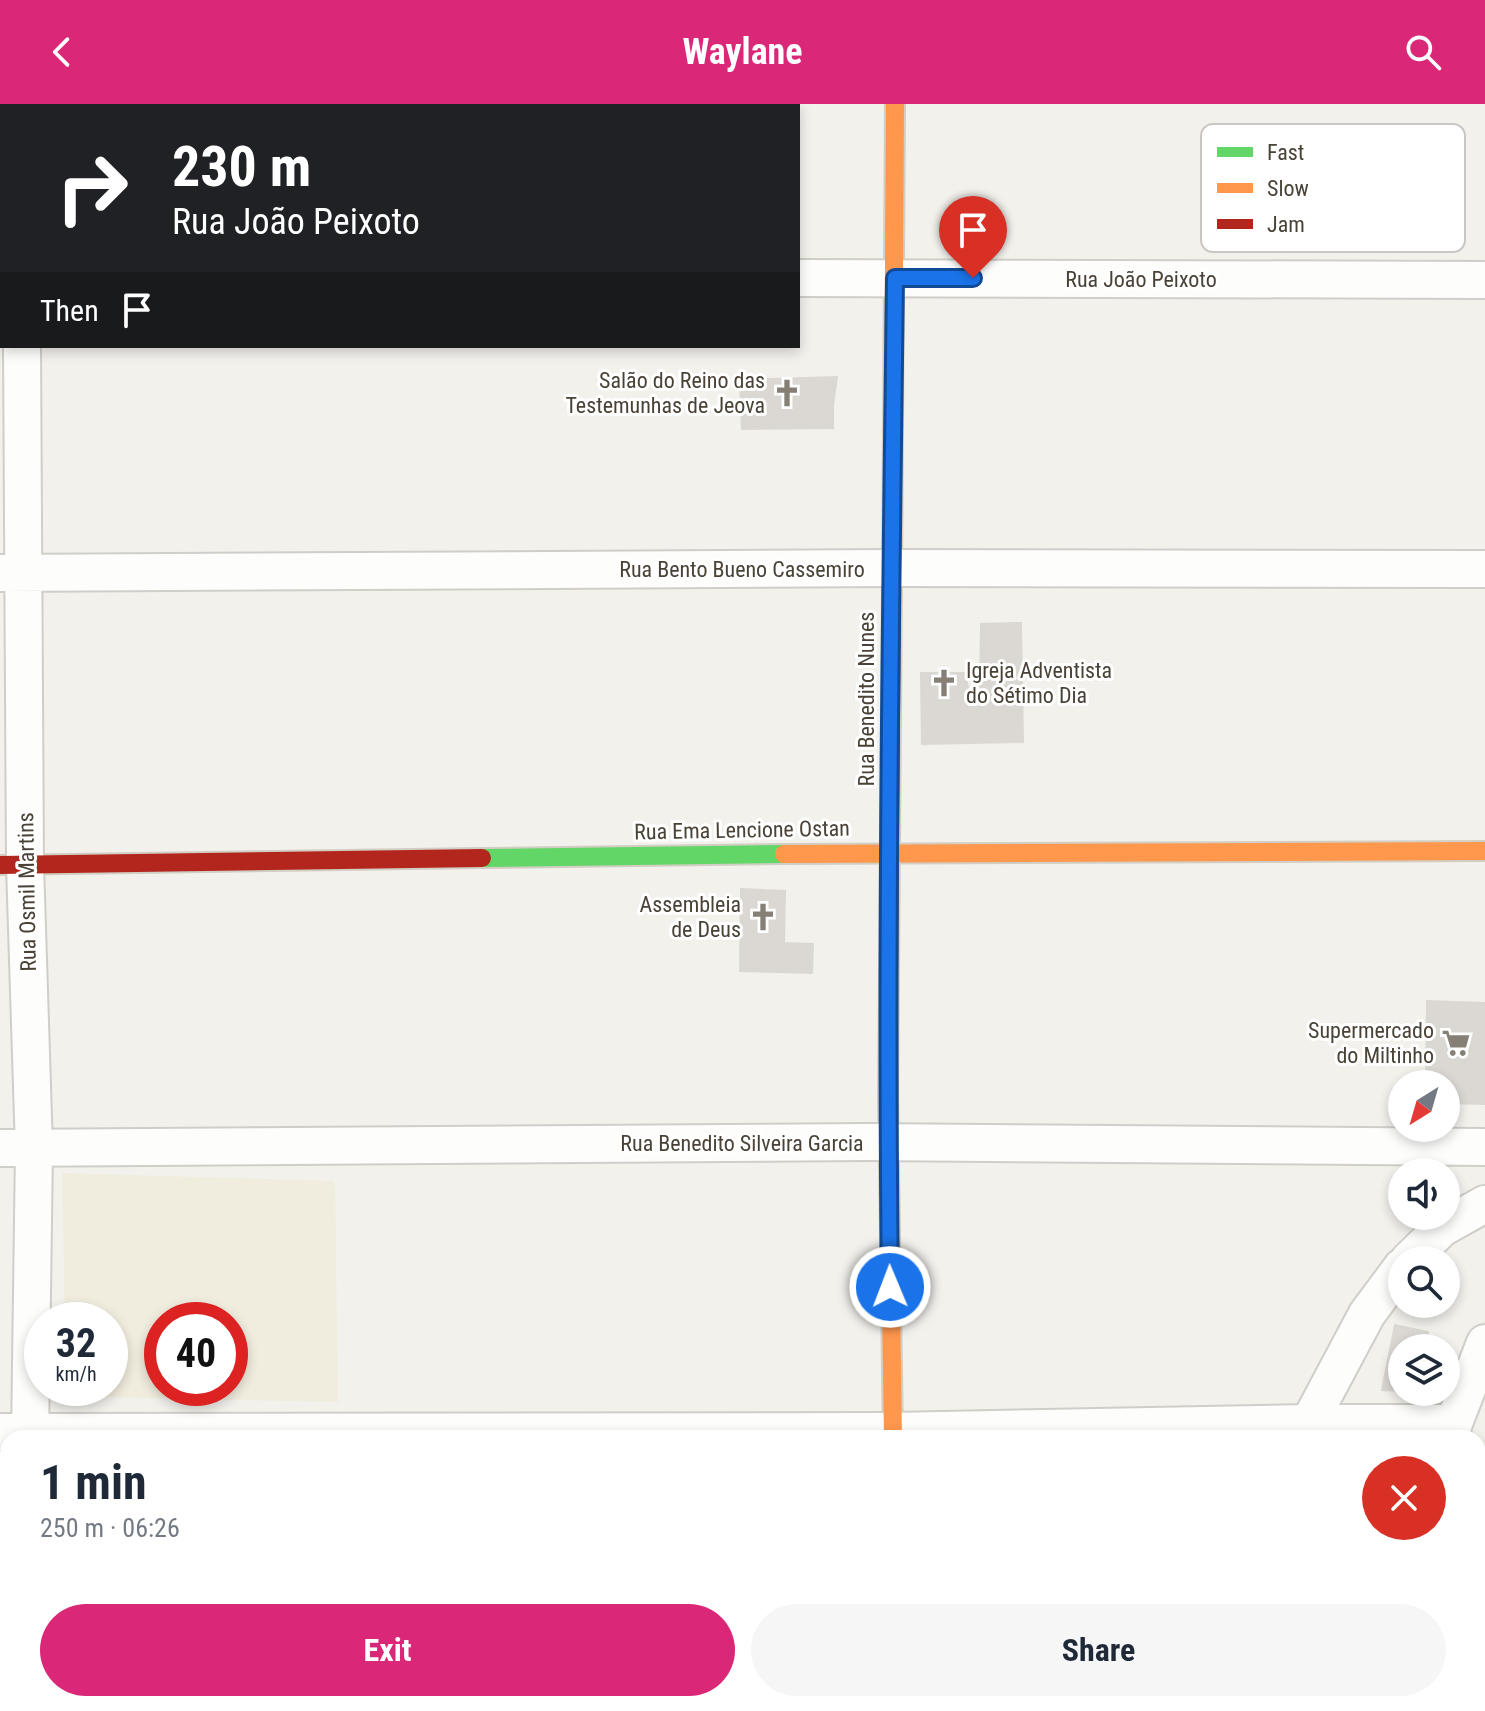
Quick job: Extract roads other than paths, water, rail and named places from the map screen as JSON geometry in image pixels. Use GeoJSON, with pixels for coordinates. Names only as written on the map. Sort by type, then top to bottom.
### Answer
{"type":"FeatureCollection","features":[{"type":"Feature","properties":{"kind":"street","name":"Rua Benedito Nunes"},"geometry":{"type":"LineString","coordinates":[[892,1430],[888,1142],[895,104]]}},
{"type":"Feature","properties":{"kind":"street","name":"Rua João Peixoto"},"geometry":{"type":"LineString","coordinates":[[800,278],[1485,280]]}},
{"type":"Feature","properties":{"kind":"street","name":"Rua Osmil Martins"},"geometry":{"type":"LineString","coordinates":[[20,1430],[11,573],[22,348]]}},
{"type":"Feature","properties":{"kind":"street","name":"Rua Bento Bueno Cassemiro"},"geometry":{"type":"LineString","coordinates":[[11,573],[890,568],[1485,569]]}},
{"type":"Feature","properties":{"kind":"street","name":"Rua Ema Lencione Ostan"},"geometry":{"type":"LineString","coordinates":[[13,865],[890,852],[1485,851]]}},
{"type":"Feature","properties":{"kind":"street","name":"Rua Benedito Silveira Garcia"},"geometry":{"type":"LineString","coordinates":[[17,1148],[888,1142],[1485,1147]]}},
{"type":"Feature","properties":{"kind":"street"},"geometry":{"type":"LineString","coordinates":[[1423,1246],[1442,1228],[1485,1204]]}},
{"type":"Feature","properties":{"kind":"street"},"geometry":{"type":"LineString","coordinates":[[1309,1423],[1367,1314],[1388,1286]]}},
{"type":"Feature","properties":{"kind":"street"},"geometry":{"type":"LineString","coordinates":[[1066,1430],[1309,1423],[1452,1430],[1485,1343]]}},
{"type":"Feature","properties":{"kind":"place","name":"Salão do Reino das Testemunhas de Jeova"},"geometry":{"type":"Point","coordinates":[787,393]}},
{"type":"Feature","properties":{"kind":"place","name":"Igreja Adventista do Sétimo Dia"},"geometry":{"type":"Point","coordinates":[944,683]}},
{"type":"Feature","properties":{"kind":"place","name":"Assembleia de Deus"},"geometry":{"type":"Point","coordinates":[763,917]}},
{"type":"Feature","properties":{"kind":"place","name":"Supermercado do Miltinho"},"geometry":{"type":"Point","coordinates":[1456,1043]}}]}
